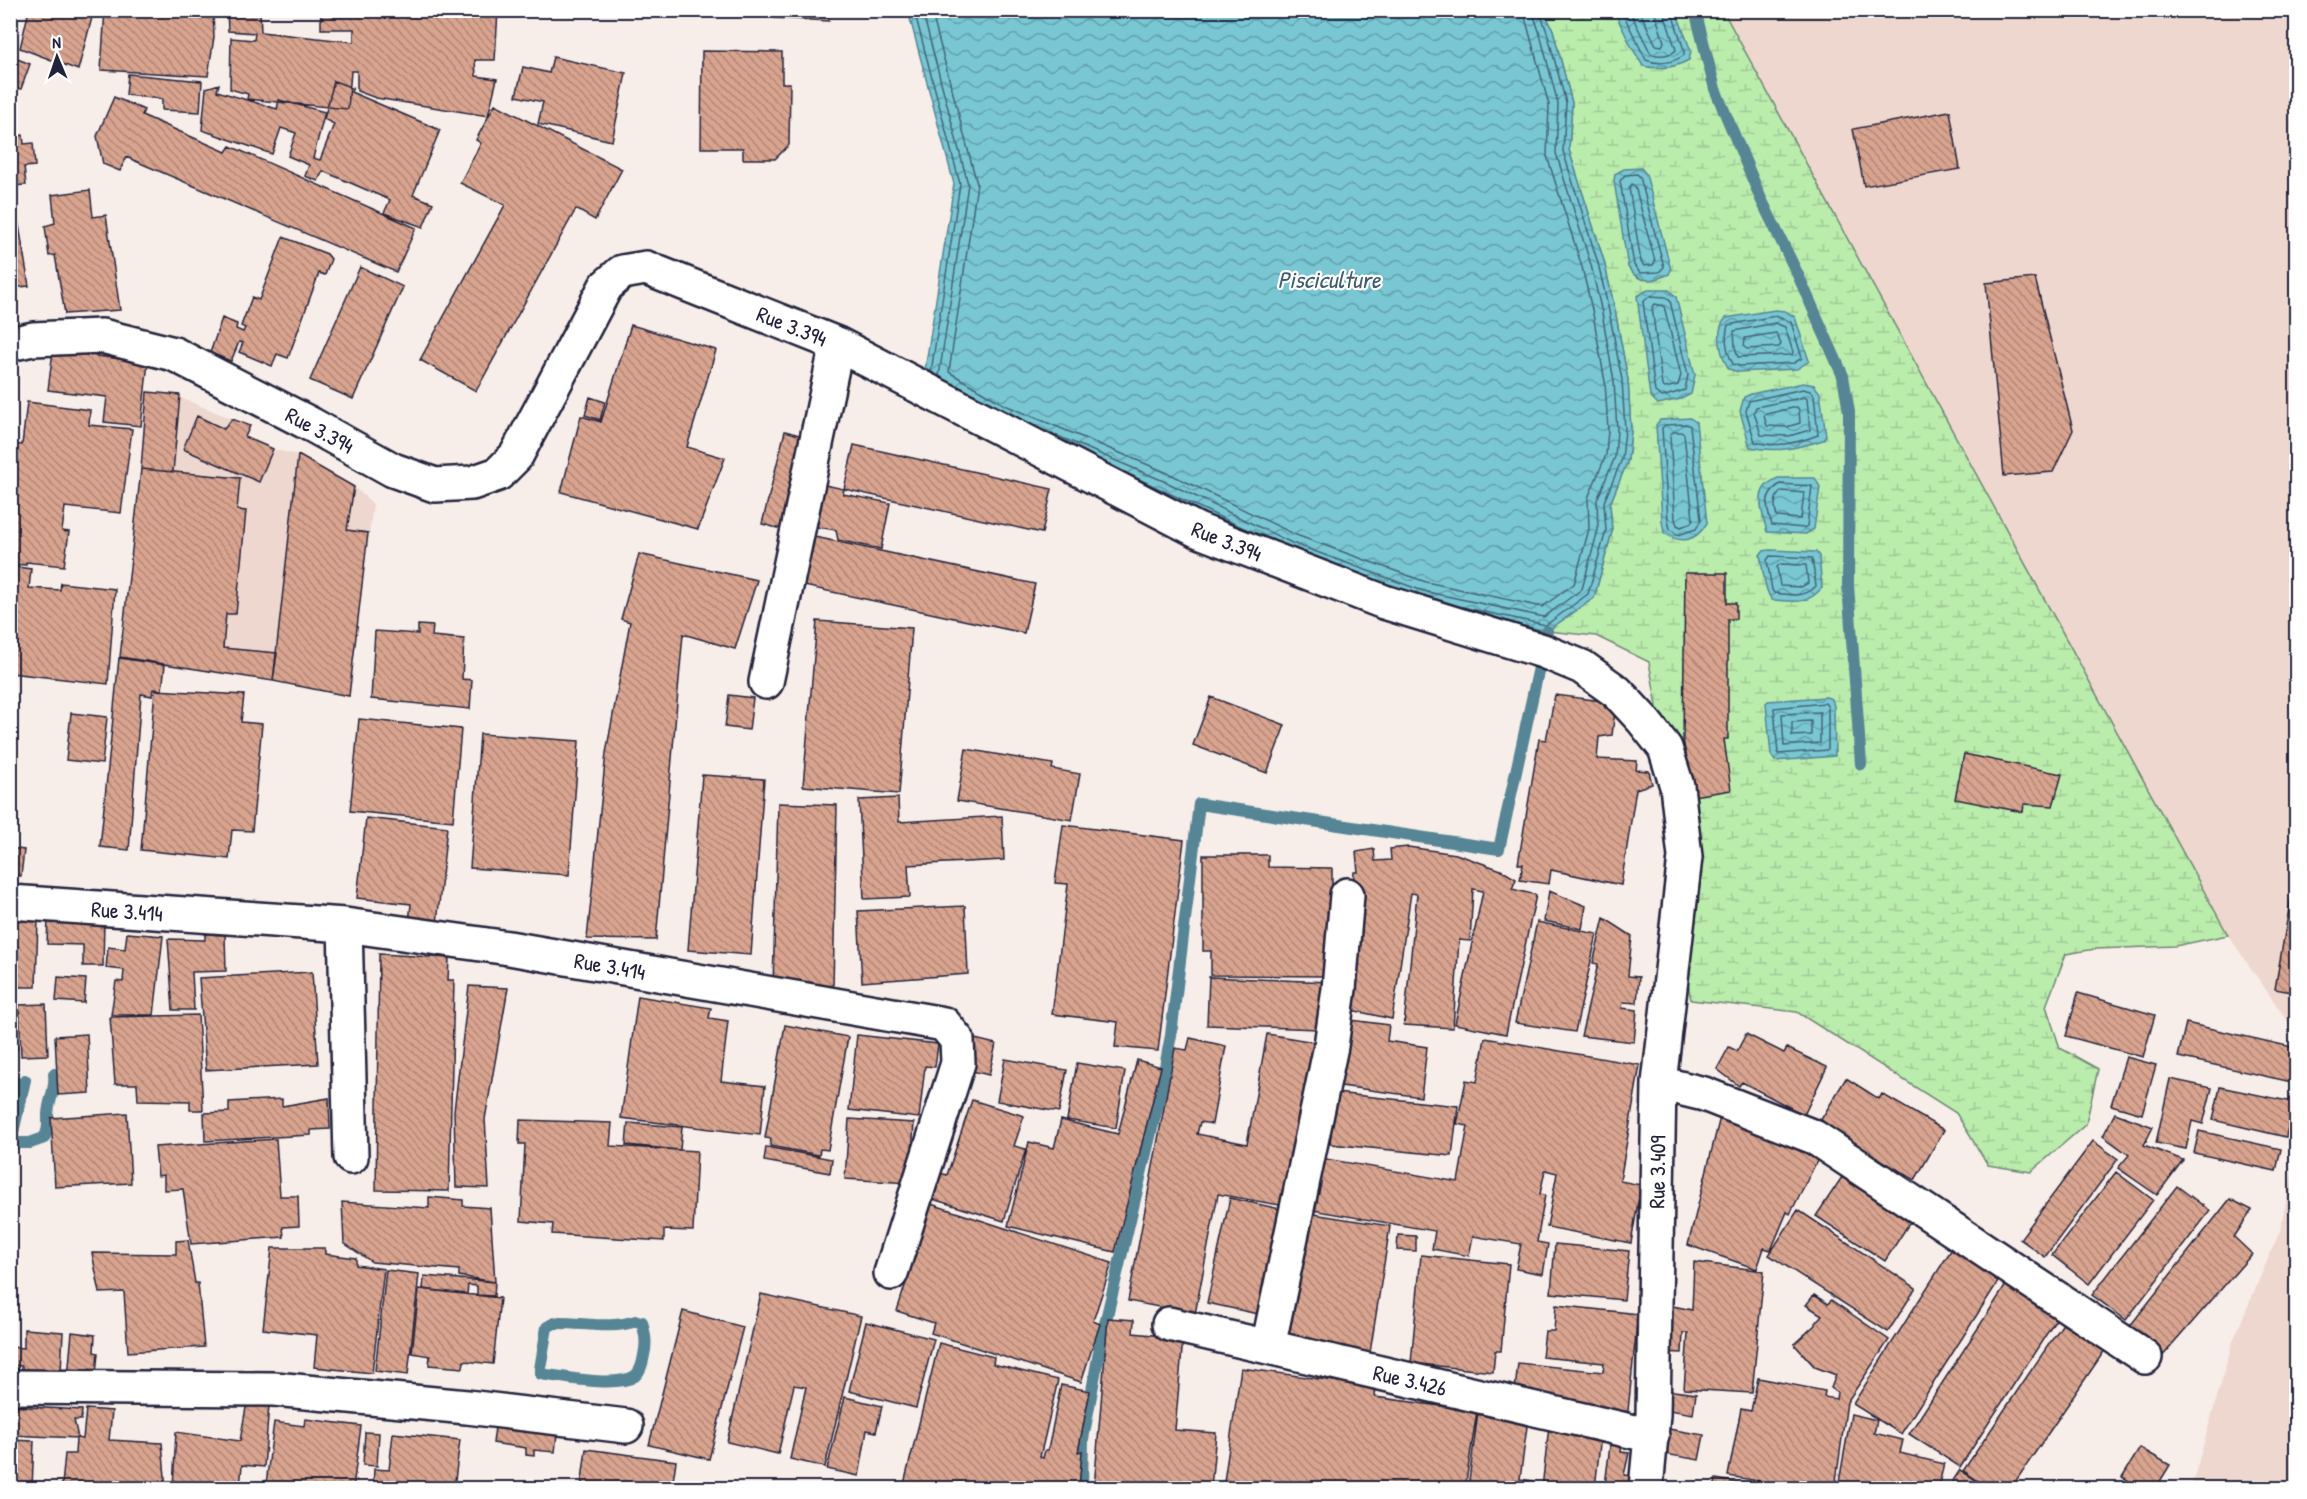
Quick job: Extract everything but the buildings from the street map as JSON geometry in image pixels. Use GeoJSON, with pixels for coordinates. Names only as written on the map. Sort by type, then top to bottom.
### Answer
{"type":"FeatureCollection","features":[{"type":"Feature","properties":{"kind":"street","name":"Rue 3.394"},"geometry":{"type":"LineString","coordinates":[[10,344],[33,339],[102,336],[174,354],[312,425],[393,470],[435,485],[472,483],[498,474],[516,456],[606,286],[622,272],[646,268],[837,344],[1197,530],[1384,602],[1543,651],[1582,667],[1617,692],[1665,748],[1677,786],[1685,857]]}},
{"type":"Feature","properties":{"kind":"street"},"geometry":{"type":"LineString","coordinates":[[766,682],[837,344]]}},
{"type":"Feature","properties":{"kind":"street","name":"Rue 3.409"},"geometry":{"type":"LineString","coordinates":[[1646,1488],[1652,1436],[1659,1083],[1685,857]]}},
{"type":"Feature","properties":{"kind":"street"},"geometry":{"type":"LineString","coordinates":[[1269,1347],[1331,1046],[1339,989],[1347,895]]}},
{"type":"Feature","properties":{"kind":"street","name":"Rue 3.414"},"geometry":{"type":"LineString","coordinates":[[10,902],[345,925],[509,948],[944,1024],[957,1040],[958,1063],[891,1273]]}},
{"type":"Feature","properties":{"kind":"street"},"geometry":{"type":"LineString","coordinates":[[345,925],[351,1157]]}},
{"type":"Feature","properties":{"kind":"street"},"geometry":{"type":"LineString","coordinates":[[1659,1083],[1704,1094],[1814,1137],[2145,1357]]}},
{"type":"Feature","properties":{"kind":"street","name":"Rue 3.426"},"geometry":{"type":"LineString","coordinates":[[1169,1324],[1652,1436]]}},
{"type":"Feature","properties":{"kind":"street"},"geometry":{"type":"LineString","coordinates":[[10,1387],[274,1389],[468,1407],[626,1426]]}},
{"type":"Feature","properties":{"kind":"shaded area"},"geometry":{"type":"Polygon","coordinates":[[[1723,11],[2296,11],[2296,1033],[2228,935],[1723,11]]]}},
{"type":"Feature","properties":{"kind":"shaded area"},"geometry":{"type":"Polygon","coordinates":[[[147,390],[176,396],[250,426],[246,437],[273,449],[298,455],[354,487],[373,504],[349,696],[273,681],[120,657],[141,469],[147,390]]]}},
{"type":"Feature","properties":{"kind":"shaded area"},"geometry":{"type":"Polygon","coordinates":[[[2296,1154],[2296,1488],[2191,1488],[2233,1341],[2280,1231],[2296,1154]]]}},
{"type":"Feature","properties":{"kind":"green space"},"geometry":{"type":"Polygon","coordinates":[[[1544,11],[1723,11],[2228,935],[2175,946],[2095,949],[2066,954],[2046,1006],[2060,1048],[2098,1069],[2086,1124],[2031,1172],[1988,1165],[1956,1113],[1797,1012],[1691,1000],[1678,930],[1675,806],[1649,662],[1596,636],[1547,631],[1594,598],[1612,532],[1610,504],[1628,460],[1631,430],[1628,380],[1615,310],[1604,261],[1569,150],[1572,103],[1553,30],[1544,11]]]}},
{"type":"Feature","properties":{"kind":"water","name":"Pisciculture"},"geometry":{"type":"Polygon","coordinates":[[[908,11],[1544,11],[1553,30],[1572,103],[1569,150],[1604,261],[1628,380],[1631,430],[1628,460],[1610,504],[1612,532],[1594,598],[1547,631],[1420,604],[1287,555],[923,383],[954,184],[908,11]]]}},
{"type":"Feature","properties":{"kind":"water"},"geometry":{"type":"Polygon","coordinates":[[[1614,11],[1676,11],[1691,51],[1689,60],[1667,68],[1643,66],[1614,11]]]}},
{"type":"Feature","properties":{"kind":"water"},"geometry":{"type":"Polygon","coordinates":[[[1641,168],[1646,174],[1671,270],[1669,274],[1651,280],[1641,279],[1628,267],[1614,181],[1615,174],[1624,169],[1641,168]]]}},
{"type":"Feature","properties":{"kind":"water"},"geometry":{"type":"Polygon","coordinates":[[[1648,290],[1669,290],[1676,297],[1695,375],[1691,394],[1681,399],[1658,404],[1650,396],[1637,296],[1648,290]]]}},
{"type":"Feature","properties":{"kind":"water"},"geometry":{"type":"Polygon","coordinates":[[[1775,310],[1785,311],[1795,317],[1809,361],[1797,369],[1738,372],[1729,369],[1721,351],[1722,323],[1726,318],[1775,310]]]}},
{"type":"Feature","properties":{"kind":"water"},"geometry":{"type":"Polygon","coordinates":[[[1803,383],[1814,385],[1820,393],[1826,436],[1823,440],[1787,449],[1769,450],[1750,447],[1740,411],[1744,397],[1803,383]]]}},
{"type":"Feature","properties":{"kind":"water"},"geometry":{"type":"Polygon","coordinates":[[[1690,418],[1696,422],[1707,523],[1698,534],[1683,540],[1664,533],[1656,425],[1660,420],[1690,418]]]}},
{"type":"Feature","properties":{"kind":"water"},"geometry":{"type":"Polygon","coordinates":[[[1778,478],[1815,478],[1820,487],[1814,529],[1806,534],[1767,532],[1762,509],[1762,492],[1766,486],[1778,478]]]}},
{"type":"Feature","properties":{"kind":"water"},"geometry":{"type":"Polygon","coordinates":[[[1763,551],[1816,552],[1819,556],[1822,588],[1805,600],[1772,600],[1765,585],[1760,555],[1763,551]]]}},
{"type":"Feature","properties":{"kind":"water"},"geometry":{"type":"Polygon","coordinates":[[[1826,697],[1832,699],[1834,706],[1835,756],[1775,761],[1771,755],[1766,703],[1826,697]]]}},
{"type":"Feature","properties":{"kind":"waterway"},"geometry":{"type":"LineString","coordinates":[[1695,10],[1715,89],[1761,199],[1843,376],[1849,412],[1848,585],[1861,764]]}},
{"type":"Feature","properties":{"kind":"waterway"},"geometry":{"type":"LineString","coordinates":[[1082,1488],[1083,1439],[1102,1336],[1159,1099],[1171,1035],[1199,804],[1499,849],[1547,631]]}},
{"type":"Feature","properties":{"kind":"waterway"},"geometry":{"type":"LineString","coordinates":[[25,1080],[12,1137],[16,1143],[30,1143],[44,1138],[54,1074]]}},
{"type":"Feature","properties":{"kind":"waterway"},"geometry":{"type":"LineString","coordinates":[[10,1094],[14,1081]]}},
{"type":"Feature","properties":{"kind":"waterway"},"geometry":{"type":"LineString","coordinates":[[636,1321],[642,1322],[645,1351],[639,1372],[635,1376],[616,1381],[603,1381],[541,1374],[547,1327],[555,1323],[616,1325],[636,1321]]}}]}
